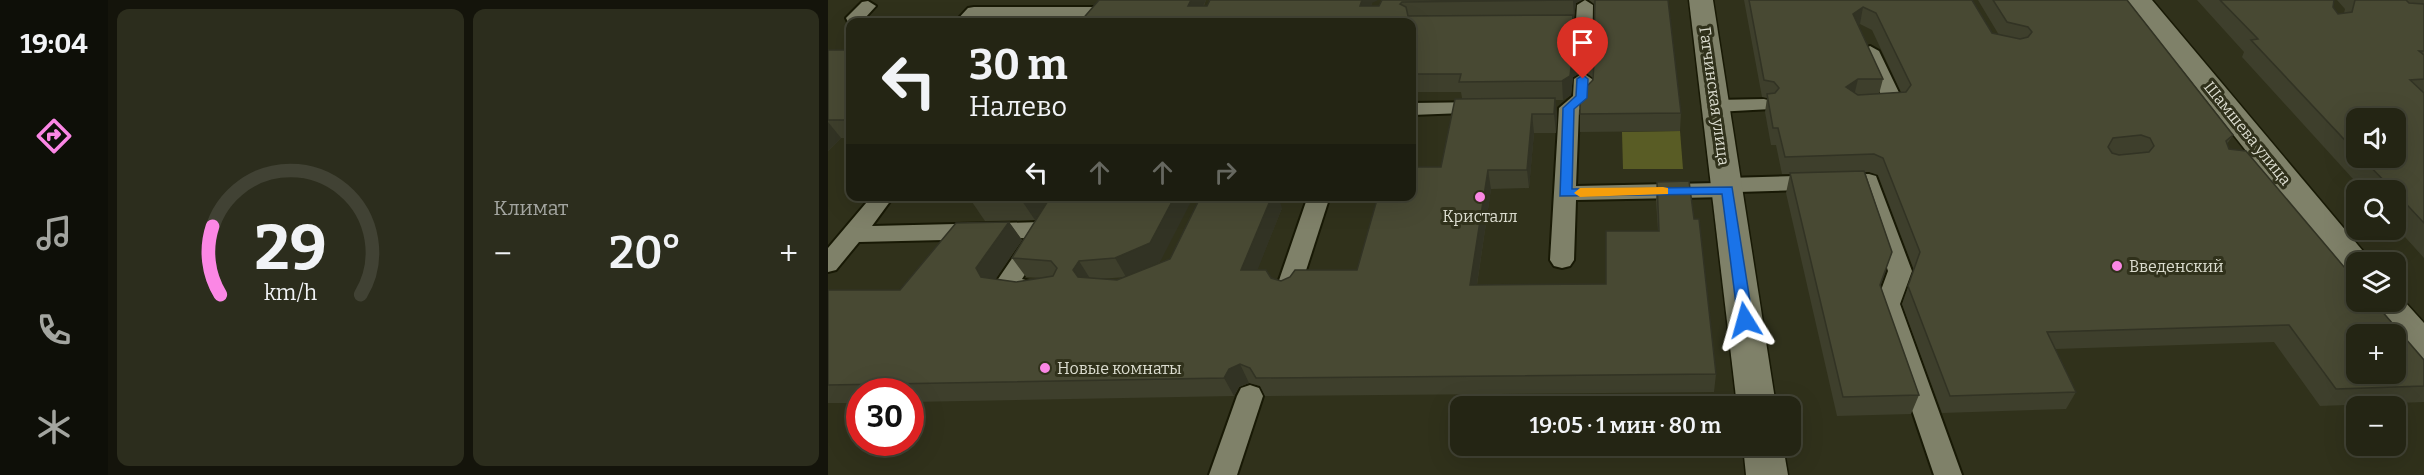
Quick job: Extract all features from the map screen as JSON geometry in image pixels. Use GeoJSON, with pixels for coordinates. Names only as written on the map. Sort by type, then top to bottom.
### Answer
{"type":"FeatureCollection","features":[{"type":"Feature","properties":{"kind":"street","name":"Гатчинская улица"},"geometry":{"type":"LineString","coordinates":[[1701,0],[1756,396]]}},
{"type":"Feature","properties":{"kind":"street","name":"Шамшева улица"},"geometry":{"type":"LineString","coordinates":[[2139,0],[2258,159],[2346,255]]}},
{"type":"Feature","properties":{"kind":"street"},"geometry":{"type":"LineString","coordinates":[[2393,312],[2424,349]]}},
{"type":"Feature","properties":{"kind":"street"},"geometry":{"type":"LineString","coordinates":[[1764,456],[1767,475]]}},
{"type":"Feature","properties":{"kind":"lane"},"geometry":{"type":"LineString","coordinates":[[1546,108],[1569,108],[1582,98],[1585,5]]}},
{"type":"Feature","properties":{"kind":"lane"},"geometry":{"type":"LineString","coordinates":[[854,18],[868,6]]}},
{"type":"Feature","properties":{"kind":"lane"},"geometry":{"type":"LineString","coordinates":[[967,18],[974,12],[1096,12]]}},
{"type":"Feature","properties":{"kind":"lane"},"geometry":{"type":"LineString","coordinates":[[1527,25],[1584,25]]}},
{"type":"Feature","properties":{"kind":"lane"},"geometry":{"type":"LineString","coordinates":[[1854,104],[1894,103],[1861,31]]}},
{"type":"Feature","properties":{"kind":"lane"},"geometry":{"type":"LineString","coordinates":[[1716,106],[1764,105]]}},
{"type":"Feature","properties":{"kind":"lane"},"geometry":{"type":"LineString","coordinates":[[1416,109],[1501,108]]}},
{"type":"Feature","properties":{"kind":"lane"},"geometry":{"type":"LineString","coordinates":[[1562,260],[1569,108]]}},
{"type":"Feature","properties":{"kind":"lane"},"geometry":{"type":"LineString","coordinates":[[1565,193],[1869,181],[1900,271],[1888,304],[1948,475]]}},
{"type":"Feature","properties":{"kind":"lane"},"geometry":{"type":"LineString","coordinates":[[828,264],[880,201]]}},
{"type":"Feature","properties":{"kind":"lane"},"geometry":{"type":"LineString","coordinates":[[1288,289],[1316,201]]}},
{"type":"Feature","properties":{"kind":"lane"},"geometry":{"type":"LineString","coordinates":[[853,234],[1048,221],[1004,288],[1046,288]]}},
{"type":"Feature","properties":{"kind":"lane"},"geometry":{"type":"LineString","coordinates":[[1223,475],[1250,396]]}},
{"type":"Feature","properties":{"kind":"green space"},"geometry":{"type":"Polygon","coordinates":[[[1680,131],[1683,169],[1623,169],[1622,132],[1680,131]]]}},
{"type":"Feature","properties":{"kind":"building"},"geometry":{"type":"Polygon","coordinates":[[[1099,0],[1191,0],[1188,6],[1207,6],[1210,0],[1362,0],[1360,6],[1379,6],[1382,0],[1573,0],[1402,2],[1400,4],[1406,7],[1408,16],[1573,15],[1571,45],[1581,52],[1594,45],[1595,0],[1668,0],[1681,113],[1580,114],[1580,93],[1593,80],[1594,61],[1584,53],[1572,59],[1570,76],[1562,81],[1459,82],[1461,74],[1416,74],[1416,18],[1083,18],[1099,0]]]}},
{"type":"Feature","properties":{"kind":"building"},"geometry":{"type":"Polygon","coordinates":[[[1749,0],[1972,0],[1992,33],[2020,39],[2028,37],[2032,32],[2028,27],[2007,22],[1993,0],[2127,0],[2233,135],[2226,141],[2229,149],[2246,151],[2346,269],[2346,312],[2383,312],[2393,324],[2346,324],[2346,384],[2406,384],[2406,339],[2424,360],[2424,386],[2336,389],[2289,325],[2047,332],[2076,392],[1950,396],[1908,286],[1920,252],[1883,158],[1874,154],[1785,157],[1778,128],[1773,128],[1767,94],[1775,93],[1779,88],[1774,82],[1764,80],[1749,0]],[[1863,7],[1853,14],[1883,79],[1858,79],[1846,87],[1858,95],[1906,92],[1911,85],[1876,13],[1863,7]],[[2141,135],[2113,138],[2108,147],[2112,153],[2119,155],[2149,152],[2154,146],[2150,138],[2141,135]]]}},
{"type":"Feature","properties":{"kind":"building"},"geometry":{"type":"Polygon","coordinates":[[[2220,0],[2334,0],[2333,7],[2338,14],[2352,12],[2355,0],[2406,0],[2409,3],[2424,4],[2424,51],[2419,51],[2424,55],[2424,79],[2410,80],[2424,93],[2424,223],[2406,204],[2406,180],[2383,180],[2372,168],[2406,168],[2406,108],[2346,108],[2346,141],[2251,40],[2258,39],[2220,0]]]}},
{"type":"Feature","properties":{"kind":"building"},"geometry":{"type":"Polygon","coordinates":[[[828,50],[846,50],[846,120],[828,120],[828,50]]]}},
{"type":"Feature","properties":{"kind":"building"},"geometry":{"type":"Polygon","coordinates":[[[1555,98],[1554,114],[1532,114],[1527,170],[1488,170],[1470,285],[1606,284],[1606,231],[1659,231],[1657,182],[1689,181],[1694,219],[1699,219],[1716,374],[1256,378],[1250,368],[1240,364],[1229,369],[1224,378],[924,383],[924,378],[846,378],[846,385],[828,385],[828,290],[900,290],[956,223],[1009,222],[976,268],[981,277],[1016,282],[1053,276],[1057,268],[1051,261],[1012,258],[1048,201],[1172,201],[1150,243],[1115,258],[1079,261],[1073,270],[1078,277],[1117,280],[1170,259],[1199,201],[1270,201],[1241,270],[1266,270],[1271,278],[1281,281],[1290,277],[1295,270],[1357,270],[1377,201],[1416,201],[1416,167],[1441,167],[1455,99],[1555,98]]]}},
{"type":"Feature","properties":{"kind":"building"},"geometry":{"type":"Polygon","coordinates":[[[1864,171],[1892,252],[1880,285],[1919,395],[1843,397],[1790,173],[1864,171]]]}},
{"type":"Feature","properties":{"kind":"building"},"geometry":{"type":"Polygon","coordinates":[[[973,201],[1022,201],[972,202],[973,201]]]}},
{"type":"Feature","properties":{"kind":"slow traffic"},"geometry":{"type":"LineString","coordinates":[[1580,193],[1663,191]]}},
{"type":"Feature","properties":{"kind":"place","name":"Кристалл"},"geometry":{"type":"Point","coordinates":[1480,197]}},
{"type":"Feature","properties":{"kind":"place","name":"Введенский"},"geometry":{"type":"Point","coordinates":[2117,266]}},
{"type":"Feature","properties":{"kind":"place","name":"Новые комнаты"},"geometry":{"type":"Point","coordinates":[1045,368]}},
{"type":"Feature","properties":{"kind":"route"},"geometry":{"type":"LineString","coordinates":[[1583,79],[1582,98],[1569,108],[1565,193],[1728,190],[1745,320]]}}]}
